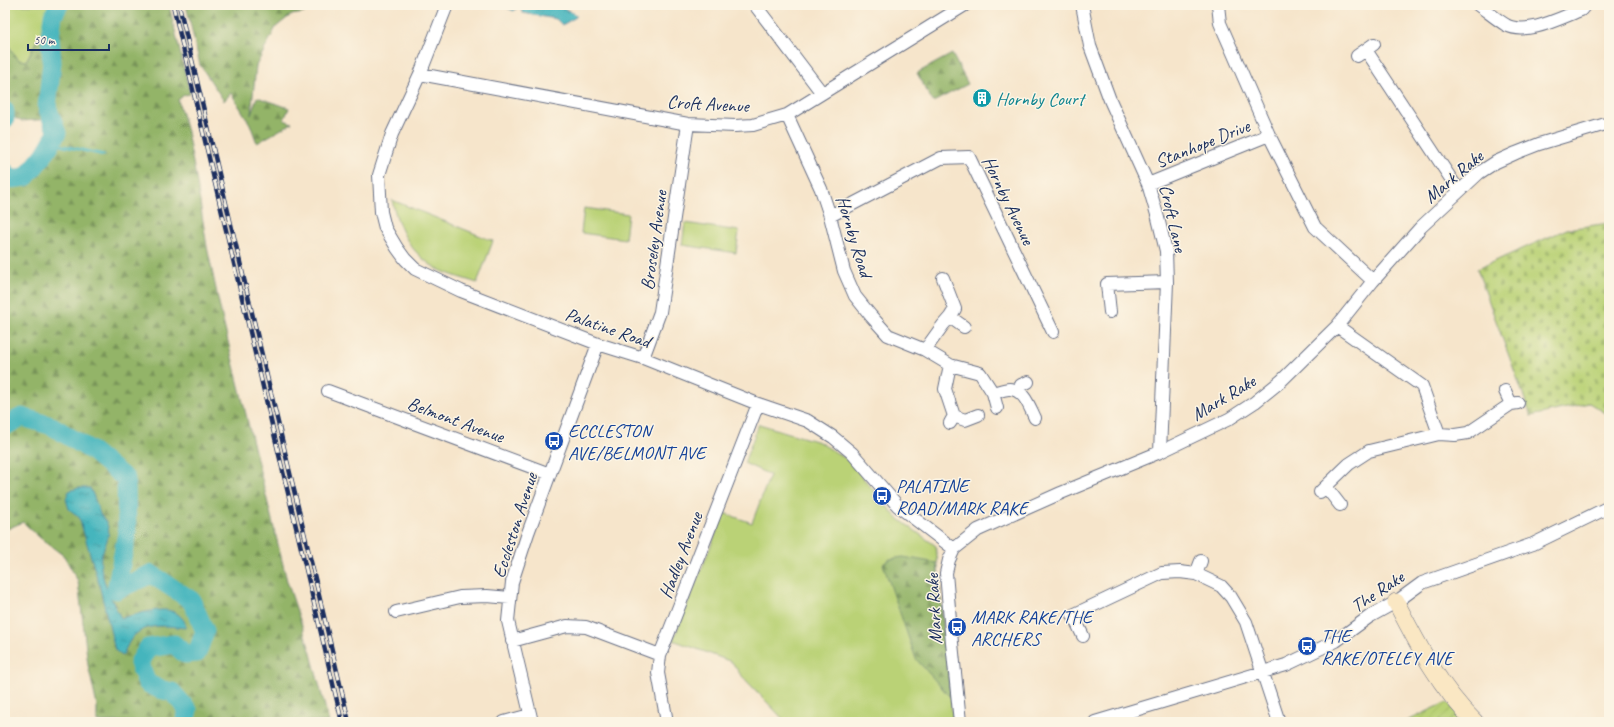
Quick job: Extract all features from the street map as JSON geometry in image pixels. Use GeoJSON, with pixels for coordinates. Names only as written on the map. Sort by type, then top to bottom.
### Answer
{"type":"FeatureCollection","features":[{"type":"Feature","properties":{"kind":"street","name":"Palatine Road"},"geometry":{"type":"LineString","coordinates":[[447,5],[420,74],[392,134],[379,175],[380,212],[385,228],[396,248],[415,269],[460,291],[598,344],[642,358],[758,404],[808,421],[833,437],[852,452],[898,506],[954,550]]}},
{"type":"Feature","properties":{"kind":"street"},"geometry":{"type":"LineString","coordinates":[[755,5],[822,93]]}},
{"type":"Feature","properties":{"kind":"street","name":"Croft Avenue"},"geometry":{"type":"LineString","coordinates":[[420,74],[688,124],[735,126],[753,125],[787,115],[965,5]]}},
{"type":"Feature","properties":{"kind":"street","name":"Croft Lane"},"geometry":{"type":"LineString","coordinates":[[1082,5],[1090,46],[1110,100],[1148,184],[1166,252],[1167,282],[1160,452]]}},
{"type":"Feature","properties":{"kind":"street","name":"Stanhope Drive"},"geometry":{"type":"LineString","coordinates":[[1218,5],[1220,23],[1269,135],[1315,227],[1373,281]]}},
{"type":"Feature","properties":{"kind":"street"},"geometry":{"type":"LineString","coordinates":[[1478,5],[1508,26],[1522,28],[1537,27],[1580,10],[1585,5]]}},
{"type":"Feature","properties":{"kind":"street"},"geometry":{"type":"LineString","coordinates":[[1366,50],[1459,191]]}},
{"type":"Feature","properties":{"kind":"street","name":"Hornby Road"},"geometry":{"type":"LineString","coordinates":[[787,115],[810,164],[830,216],[844,271],[855,296],[888,335],[925,350],[950,365],[980,373],[993,393],[997,408]]}},
{"type":"Feature","properties":{"kind":"street","name":"Mark Rake"},"geometry":{"type":"LineString","coordinates":[[960,722],[946,573],[949,560],[954,550],[978,530],[1061,493],[1160,452],[1229,420],[1255,402],[1281,381],[1337,326],[1373,281],[1421,227],[1479,173],[1496,162],[1539,144],[1609,123]]}},
{"type":"Feature","properties":{"kind":"street","name":"Broseley Avenue"},"geometry":{"type":"LineString","coordinates":[[642,358],[660,312],[666,282],[688,124]]}},
{"type":"Feature","properties":{"kind":"street","name":"Stanhope Drive"},"geometry":{"type":"LineString","coordinates":[[1148,184],[1269,135]]}},
{"type":"Feature","properties":{"kind":"street","name":"Hornby Avenue"},"geometry":{"type":"LineString","coordinates":[[830,216],[941,158],[969,157],[1053,332]]}},
{"type":"Feature","properties":{"kind":"street"},"geometry":{"type":"LineString","coordinates":[[925,350],[955,309],[943,278]]}},
{"type":"Feature","properties":{"kind":"street"},"geometry":{"type":"LineString","coordinates":[[1110,312],[1107,284],[1167,282]]}},
{"type":"Feature","properties":{"kind":"street"},"geometry":{"type":"LineString","coordinates":[[950,317],[964,327]]}},
{"type":"Feature","properties":{"kind":"street"},"geometry":{"type":"LineString","coordinates":[[1337,326],[1422,386],[1439,434]]}},
{"type":"Feature","properties":{"kind":"street","name":"Eccleston Avenue"},"geometry":{"type":"LineString","coordinates":[[531,718],[508,621],[512,582],[528,533],[598,344]]}},
{"type":"Feature","properties":{"kind":"street"},"geometry":{"type":"LineString","coordinates":[[950,365],[945,389],[952,420],[965,420],[978,415]]}},
{"type":"Feature","properties":{"kind":"street"},"geometry":{"type":"LineString","coordinates":[[1019,392],[1021,385],[1028,382]]}},
{"type":"Feature","properties":{"kind":"street"},"geometry":{"type":"LineString","coordinates":[[993,393],[1008,389],[1019,392],[1026,399],[1035,418]]}},
{"type":"Feature","properties":{"kind":"street","name":"Belmont Avenue"},"geometry":{"type":"LineString","coordinates":[[328,391],[347,403],[550,474]]}},
{"type":"Feature","properties":{"kind":"street"},"geometry":{"type":"LineString","coordinates":[[1340,505],[1323,489],[1349,464],[1369,451],[1439,434],[1455,435],[1468,433],[1514,404],[1505,391]]}},
{"type":"Feature","properties":{"kind":"street","name":"Hadley Avenue"},"geometry":{"type":"LineString","coordinates":[[667,722],[658,673],[660,655],[758,404]]}},
{"type":"Feature","properties":{"kind":"street","name":"The Rake"},"geometry":{"type":"LineString","coordinates":[[1095,722],[1286,665],[1336,641],[1369,617],[1396,602],[1422,582],[1533,544],[1609,507]]}},
{"type":"Feature","properties":{"kind":"street"},"geometry":{"type":"LineString","coordinates":[[1196,574],[1201,560]]}},
{"type":"Feature","properties":{"kind":"street"},"geometry":{"type":"LineString","coordinates":[[1083,636],[1073,615],[1162,573],[1180,572],[1196,574],[1221,586],[1231,597],[1246,622],[1279,722]]}},
{"type":"Feature","properties":{"kind":"street"},"geometry":{"type":"LineString","coordinates":[[396,612],[460,597],[488,596],[510,598]]}},
{"type":"Feature","properties":{"kind":"street"},"geometry":{"type":"LineString","coordinates":[[1396,602],[1424,655],[1443,684],[1460,708],[1475,722]]}},
{"type":"Feature","properties":{"kind":"street"},"geometry":{"type":"LineString","coordinates":[[512,641],[568,626],[586,627],[660,655]]}},
{"type":"Feature","properties":{"kind":"street"},"geometry":{"type":"LineString","coordinates":[[504,722],[531,718]]}},
{"type":"Feature","properties":{"kind":"green space"},"geometry":{"type":"Polygon","coordinates":[[[5,5],[55,5],[26,61],[19,61],[5,41],[5,5]]]}},
{"type":"Feature","properties":{"kind":"green space"},"geometry":{"type":"Polygon","coordinates":[[[57,5],[169,5],[190,94],[184,95],[178,100],[187,132],[207,247],[222,317],[287,581],[310,650],[329,722],[97,722],[97,706],[88,665],[78,581],[64,556],[39,537],[23,522],[5,530],[5,172],[11,179],[26,177],[44,155],[57,133],[52,119],[21,121],[6,113],[5,119],[5,41],[19,60],[26,61],[57,5]]]}},
{"type":"Feature","properties":{"kind":"green space"},"geometry":{"type":"Polygon","coordinates":[[[186,5],[308,5],[304,13],[291,15],[276,27],[256,66],[251,115],[257,97],[289,108],[284,120],[292,123],[257,143],[250,124],[231,93],[224,101],[200,65],[186,5]]]}},
{"type":"Feature","properties":{"kind":"green space"},"geometry":{"type":"Polygon","coordinates":[[[952,54],[968,84],[933,102],[917,73],[952,54]]]}},
{"type":"Feature","properties":{"kind":"green space"},"geometry":{"type":"Polygon","coordinates":[[[392,200],[493,241],[477,283],[442,271],[423,259],[405,237],[397,219],[392,200]]]}},
{"type":"Feature","properties":{"kind":"green space"},"geometry":{"type":"Polygon","coordinates":[[[584,208],[628,214],[625,239],[581,233],[584,208]]]}},
{"type":"Feature","properties":{"kind":"green space"},"geometry":{"type":"Polygon","coordinates":[[[685,223],[739,231],[736,253],[682,245],[685,223]]]}},
{"type":"Feature","properties":{"kind":"green space"},"geometry":{"type":"Polygon","coordinates":[[[1609,223],[1609,415],[1589,403],[1531,416],[1477,269],[1567,229],[1609,223]]]}},
{"type":"Feature","properties":{"kind":"green space"},"geometry":{"type":"Polygon","coordinates":[[[759,424],[819,442],[848,460],[896,517],[936,546],[953,722],[786,722],[740,674],[732,662],[673,640],[724,513],[752,523],[770,475],[744,463],[759,424]]]}},
{"type":"Feature","properties":{"kind":"green space"},"geometry":{"type":"Polygon","coordinates":[[[903,557],[937,563],[950,697],[916,659],[883,564],[890,559],[903,557]]]}},
{"type":"Feature","properties":{"kind":"green space"},"geometry":{"type":"Polygon","coordinates":[[[1447,702],[1465,722],[1405,722],[1447,702]]]}},
{"type":"Feature","properties":{"kind":"water"},"geometry":{"type":"Polygon","coordinates":[[[504,5],[550,5],[562,7],[576,15],[576,17],[562,25],[556,19],[523,13],[519,6],[514,11],[505,7],[504,5]]]}},
{"type":"Feature","properties":{"kind":"water"},"geometry":{"type":"Polygon","coordinates":[[[78,488],[90,488],[100,514],[106,522],[109,531],[108,539],[101,557],[102,572],[114,605],[121,618],[144,612],[168,610],[184,620],[185,628],[159,626],[147,628],[134,636],[122,656],[115,650],[99,584],[79,517],[69,509],[66,499],[69,491],[78,488]]]}},
{"type":"Feature","properties":{"kind":"waterway"},"geometry":{"type":"LineString","coordinates":[[5,172],[11,179],[26,177],[44,155],[57,133],[47,107],[52,62],[50,36],[53,16],[59,5]]}},
{"type":"Feature","properties":{"kind":"waterway"},"geometry":{"type":"LineString","coordinates":[[5,111],[5,119]]}},
{"type":"Feature","properties":{"kind":"waterway"},"geometry":{"type":"LineString","coordinates":[[51,143],[104,155]]}},
{"type":"Feature","properties":{"kind":"waterway"},"geometry":{"type":"LineString","coordinates":[[5,426],[22,417],[52,426],[92,451],[126,479],[127,533],[116,590],[151,574],[191,600],[205,631],[197,653],[185,654],[174,644],[148,648],[139,663],[147,683],[159,689],[172,692],[188,710],[185,722]]}},
{"type":"Feature","properties":{"kind":"railway"},"geometry":{"type":"LineString","coordinates":[[173,5],[342,722]]}},
{"type":"Feature","properties":{"kind":"railway"},"geometry":{"type":"LineString","coordinates":[[179,5],[349,722]]}},
{"type":"Feature","properties":{"kind":"place","name":"Hornby Court"},"geometry":{"type":"Point","coordinates":[982,98]}},
{"type":"Feature","properties":{"kind":"place","name":"ECCLESTON AVE/BELMONT AVE"},"geometry":{"type":"Point","coordinates":[554,441]}},
{"type":"Feature","properties":{"kind":"place","name":"PALATINE ROAD/MARK RAKE"},"geometry":{"type":"Point","coordinates":[882,496]}},
{"type":"Feature","properties":{"kind":"place","name":"MARK RAKE/THE ARCHERS"},"geometry":{"type":"Point","coordinates":[957,627]}},
{"type":"Feature","properties":{"kind":"place","name":"THE RAKE/OTELEY AVE"},"geometry":{"type":"Point","coordinates":[1307,646]}}]}
